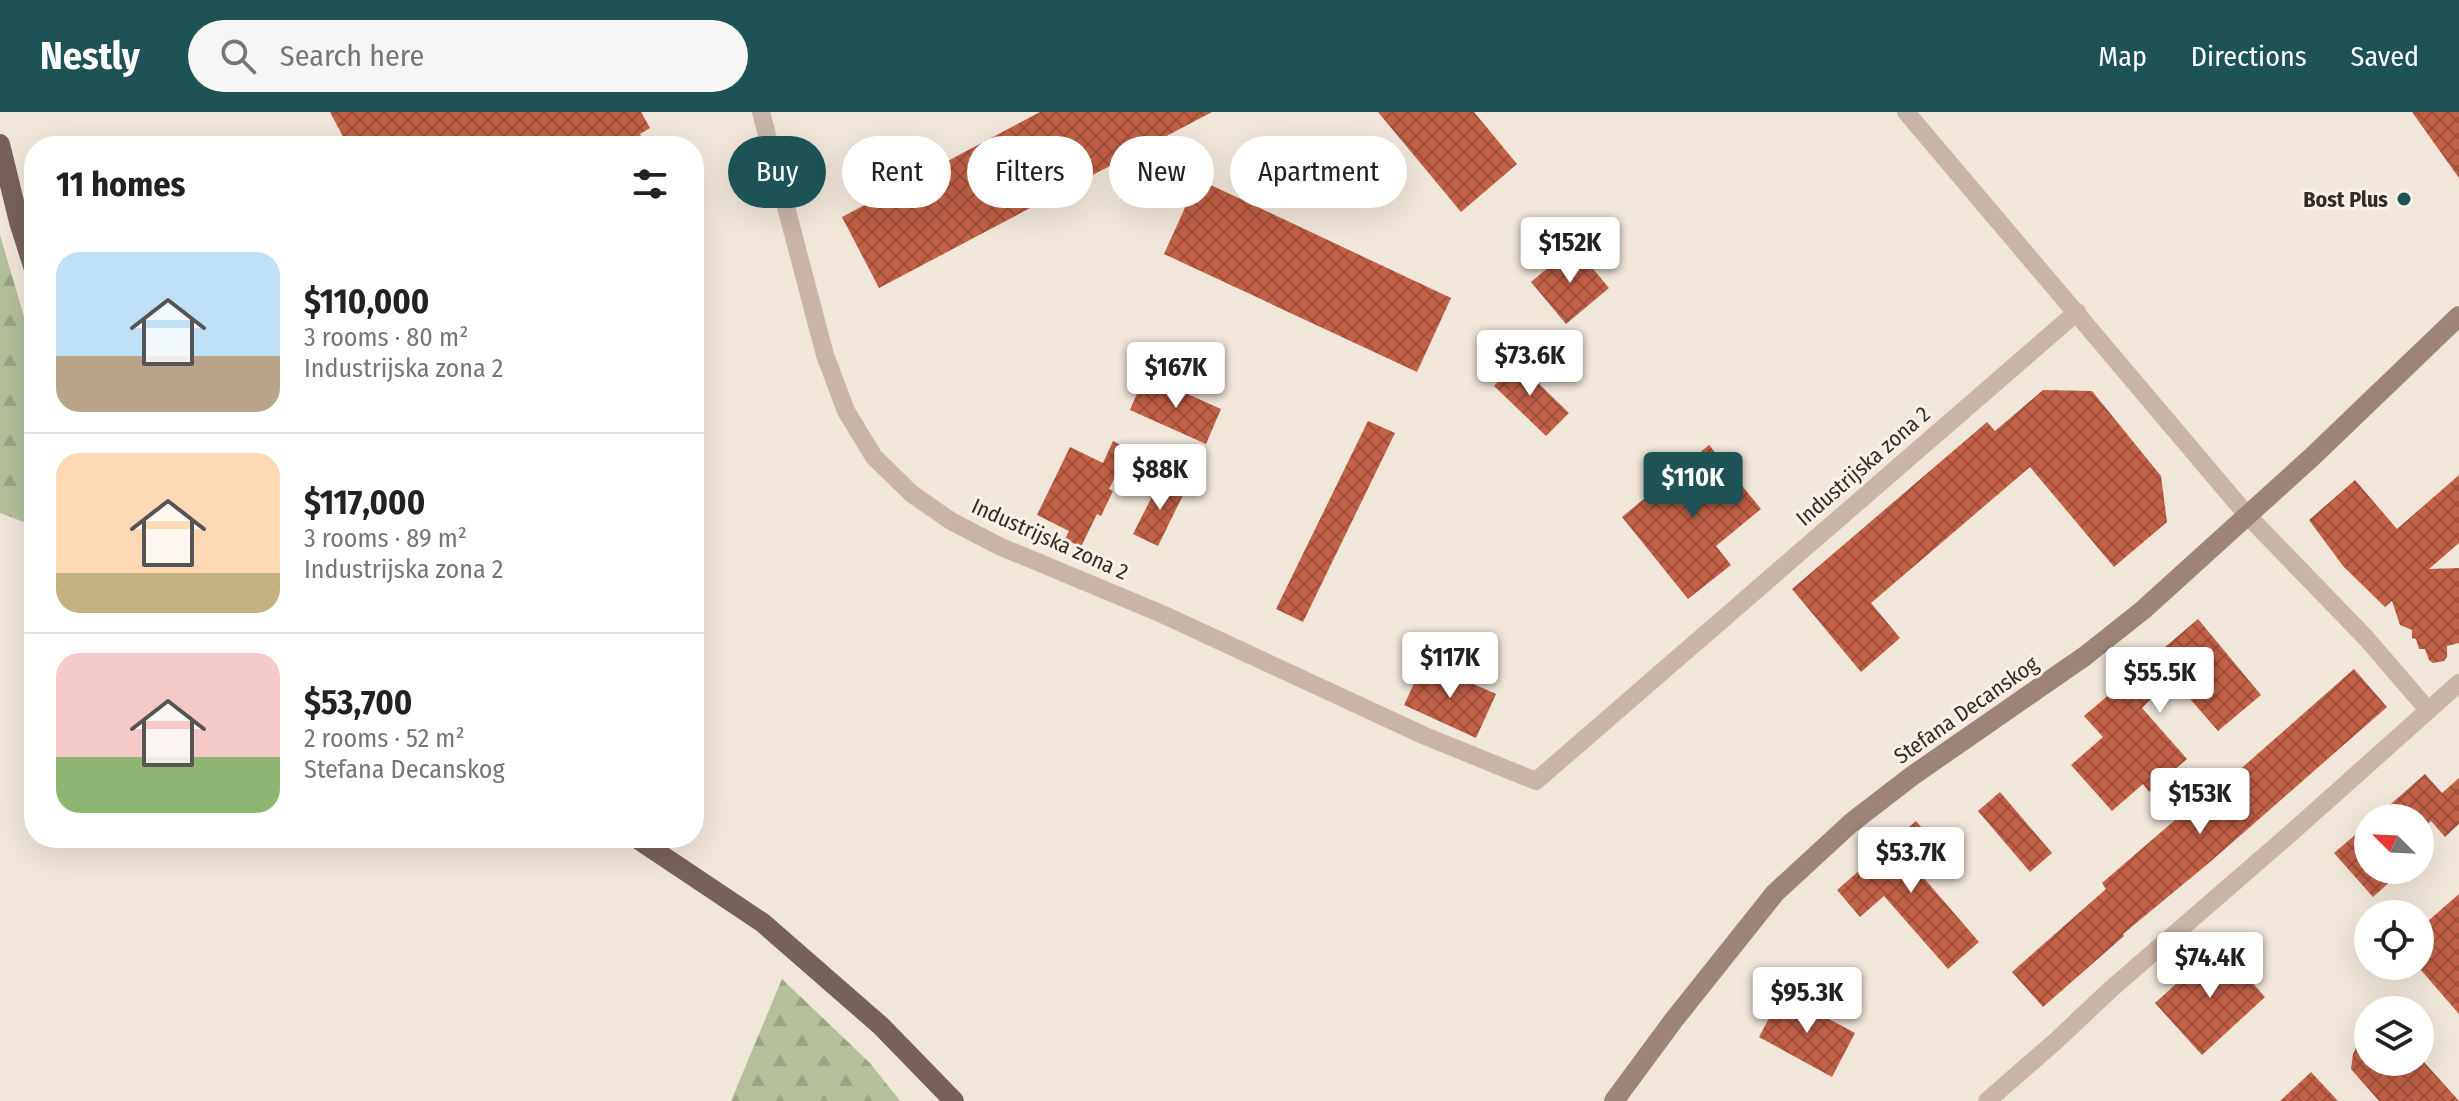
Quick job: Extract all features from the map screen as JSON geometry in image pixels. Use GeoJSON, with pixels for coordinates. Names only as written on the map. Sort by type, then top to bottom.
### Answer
{"type":"FeatureCollection","features":[{"type":"Feature","properties":{"kind":"main road"},"geometry":{"type":"LineString","coordinates":[[0,144],[24,238]]}},
{"type":"Feature","properties":{"kind":"main road","name":"Stefana Decanskog"},"geometry":{"type":"LineString","coordinates":[[1612,1101],[1775,893],[1851,823],[1912,776],[2085,656],[2143,610],[2313,456],[2459,316]]}},
{"type":"Feature","properties":{"kind":"main road"},"geometry":{"type":"LineString","coordinates":[[651,848],[763,923],[881,1026],[954,1101]]}},
{"type":"Feature","properties":{"kind":"main road"},"geometry":{"type":"LineString","coordinates":[[913,1060],[942,1101]]}},
{"type":"Feature","properties":{"kind":"street","name":"Industrijska zona 2"},"geometry":{"type":"LineString","coordinates":[[761,112],[825,355],[846,411],[874,457],[912,494],[951,521],[1022,556],[1162,614],[1425,736],[1536,781],[2077,312]]}},
{"type":"Feature","properties":{"kind":"street"},"geometry":{"type":"LineString","coordinates":[[1906,112],[2247,515],[2366,638],[2428,710]]}},
{"type":"Feature","properties":{"kind":"street"},"geometry":{"type":"LineString","coordinates":[[1987,1101],[2459,683]]}},
{"type":"Feature","properties":{"kind":"green space"},"geometry":{"type":"Polygon","coordinates":[[[0,235],[24,317],[24,522],[0,513],[0,235]]]}},
{"type":"Feature","properties":{"kind":"green space"},"geometry":{"type":"Polygon","coordinates":[[[782,979],[870,1063],[900,1101],[731,1101],[782,979]]]}},
{"type":"Feature","properties":{"kind":"building"},"geometry":{"type":"Polygon","coordinates":[[[330,112],[641,112],[650,128],[641,136],[343,136],[330,112]]]}},
{"type":"Feature","properties":{"kind":"building"},"geometry":{"type":"Polygon","coordinates":[[[1040,112],[1212,112],[1167,136],[1109,136],[1109,166],[1093,175],[1093,136],[995,136],[1040,112]]]}},
{"type":"Feature","properties":{"kind":"building"},"geometry":{"type":"Polygon","coordinates":[[[1378,112],[1474,112],[1517,164],[1461,212],[1407,147],[1407,136],[1398,136],[1378,112]]]}},
{"type":"Feature","properties":{"kind":"building"},"geometry":{"type":"Polygon","coordinates":[[[2412,112],[2459,112],[2459,178],[2412,112]]]}},
{"type":"Feature","properties":{"kind":"building"},"geometry":{"type":"Polygon","coordinates":[[[967,151],[967,208],[1030,208],[879,288],[842,217],[859,208],[951,208],[951,159],[967,151]]]}},
{"type":"Feature","properties":{"kind":"building"},"geometry":{"type":"Polygon","coordinates":[[[1214,187],[1230,194],[1230,208],[1260,208],[1451,298],[1417,372],[1164,254],[1185,208],[1214,208],[1214,187]]]}},
{"type":"Feature","properties":{"kind":"building"},"geometry":{"type":"Polygon","coordinates":[[[1574,246],[1609,288],[1566,324],[1531,282],[1574,246]]]}},
{"type":"Feature","properties":{"kind":"building"},"geometry":{"type":"Polygon","coordinates":[[[1511,357],[1569,413],[1546,436],[1494,386],[1505,374],[1499,369],[1511,357]]]}},
{"type":"Feature","properties":{"kind":"building"},"geometry":{"type":"Polygon","coordinates":[[[1145,375],[1221,409],[1206,444],[1130,410],[1145,375]]]}},
{"type":"Feature","properties":{"kind":"building"},"geometry":{"type":"Polygon","coordinates":[[[2043,390],[2092,391],[2161,476],[2167,522],[2114,567],[2030,467],[1871,603],[1900,638],[1861,672],[1792,589],[1987,422],[1995,431],[2043,390]]]}},
{"type":"Feature","properties":{"kind":"building"},"geometry":{"type":"Polygon","coordinates":[[[1368,421],[1395,433],[1303,622],[1276,609],[1368,421]]]}},
{"type":"Feature","properties":{"kind":"building"},"geometry":{"type":"Polygon","coordinates":[[[1113,441],[1129,449],[1109,489],[1113,491],[1101,516],[1097,514],[1081,547],[1065,539],[1069,531],[1037,515],[1070,447],[1103,463],[1113,441]]]}},
{"type":"Feature","properties":{"kind":"building"},"geometry":{"type":"Polygon","coordinates":[[[1709,445],[1761,509],[1716,546],[1731,565],[1688,599],[1622,517],[1709,445]]]}},
{"type":"Feature","properties":{"kind":"building"},"geometry":{"type":"Polygon","coordinates":[[[2459,475],[2459,543],[2429,569],[2459,568],[2459,643],[2447,646],[2444,661],[2433,663],[2425,649],[2419,649],[2416,639],[2412,638],[2412,630],[2400,625],[2392,601],[2385,607],[2343,566],[2309,520],[2355,480],[2397,529],[2459,475]]]}},
{"type":"Feature","properties":{"kind":"building"},"geometry":{"type":"Polygon","coordinates":[[[1162,477],[1186,489],[1158,546],[1133,534],[1162,477]]]}},
{"type":"Feature","properties":{"kind":"building"},"geometry":{"type":"Polygon","coordinates":[[[2198,619],[2261,695],[2218,731],[2172,678],[2142,708],[2187,759],[2149,792],[2143,784],[2112,811],[2071,765],[2103,737],[2084,716],[2198,619]]]}},
{"type":"Feature","properties":{"kind":"building"},"geometry":{"type":"Polygon","coordinates":[[[1424,662],[1496,694],[1476,738],[1404,705],[1424,662]]]}},
{"type":"Feature","properties":{"kind":"building"},"geometry":{"type":"Polygon","coordinates":[[[2354,669],[2387,707],[2123,934],[2043,1007],[2012,972],[2106,889],[2102,883],[2225,777],[2228,780],[2354,669]]]}},
{"type":"Feature","properties":{"kind":"building"},"geometry":{"type":"Polygon","coordinates":[[[2425,774],[2442,793],[2459,778],[2459,824],[2445,837],[2434,824],[2434,804],[2391,804],[2425,774]]]}},
{"type":"Feature","properties":{"kind":"building"},"geometry":{"type":"Polygon","coordinates":[[[2000,792],[2052,853],[2030,872],[1978,811],[2000,792]]]}},
{"type":"Feature","properties":{"kind":"building"},"geometry":{"type":"Polygon","coordinates":[[[1916,821],[1940,849],[1916,869],[1979,942],[1948,969],[1884,896],[1860,917],[1837,890],[1916,821]]]}},
{"type":"Feature","properties":{"kind":"building"},"geometry":{"type":"Polygon","coordinates":[[[2354,836],[2354,876],[2334,853],[2354,836]]]}},
{"type":"Feature","properties":{"kind":"building"},"geometry":{"type":"Polygon","coordinates":[[[2361,884],[2387,884],[2373,897],[2361,884]]]}},
{"type":"Feature","properties":{"kind":"building"},"geometry":{"type":"Polygon","coordinates":[[[2459,894],[2459,1014],[2430,980],[2434,980],[2434,916],[2459,894]]]}},
{"type":"Feature","properties":{"kind":"building"},"geometry":{"type":"Polygon","coordinates":[[[2219,945],[2265,997],[2202,1055],[2155,1003],[2219,945]]]}},
{"type":"Feature","properties":{"kind":"building"},"geometry":{"type":"Polygon","coordinates":[[[1782,994],[1855,1033],[1832,1077],[1759,1037],[1782,994]]]}},
{"type":"Feature","properties":{"kind":"building"},"geometry":{"type":"Polygon","coordinates":[[[2311,1072],[2338,1101],[2280,1101],[2311,1072]]]}},
{"type":"Feature","properties":{"kind":"building"},"geometry":{"type":"Polygon","coordinates":[[[2434,1073],[2459,1101],[2379,1101],[2357,1076],[2434,1076],[2434,1073]]]}},
{"type":"Feature","properties":{"kind":"place","name":"Bost Plus"},"geometry":{"type":"Point","coordinates":[2404,199]}}]}
